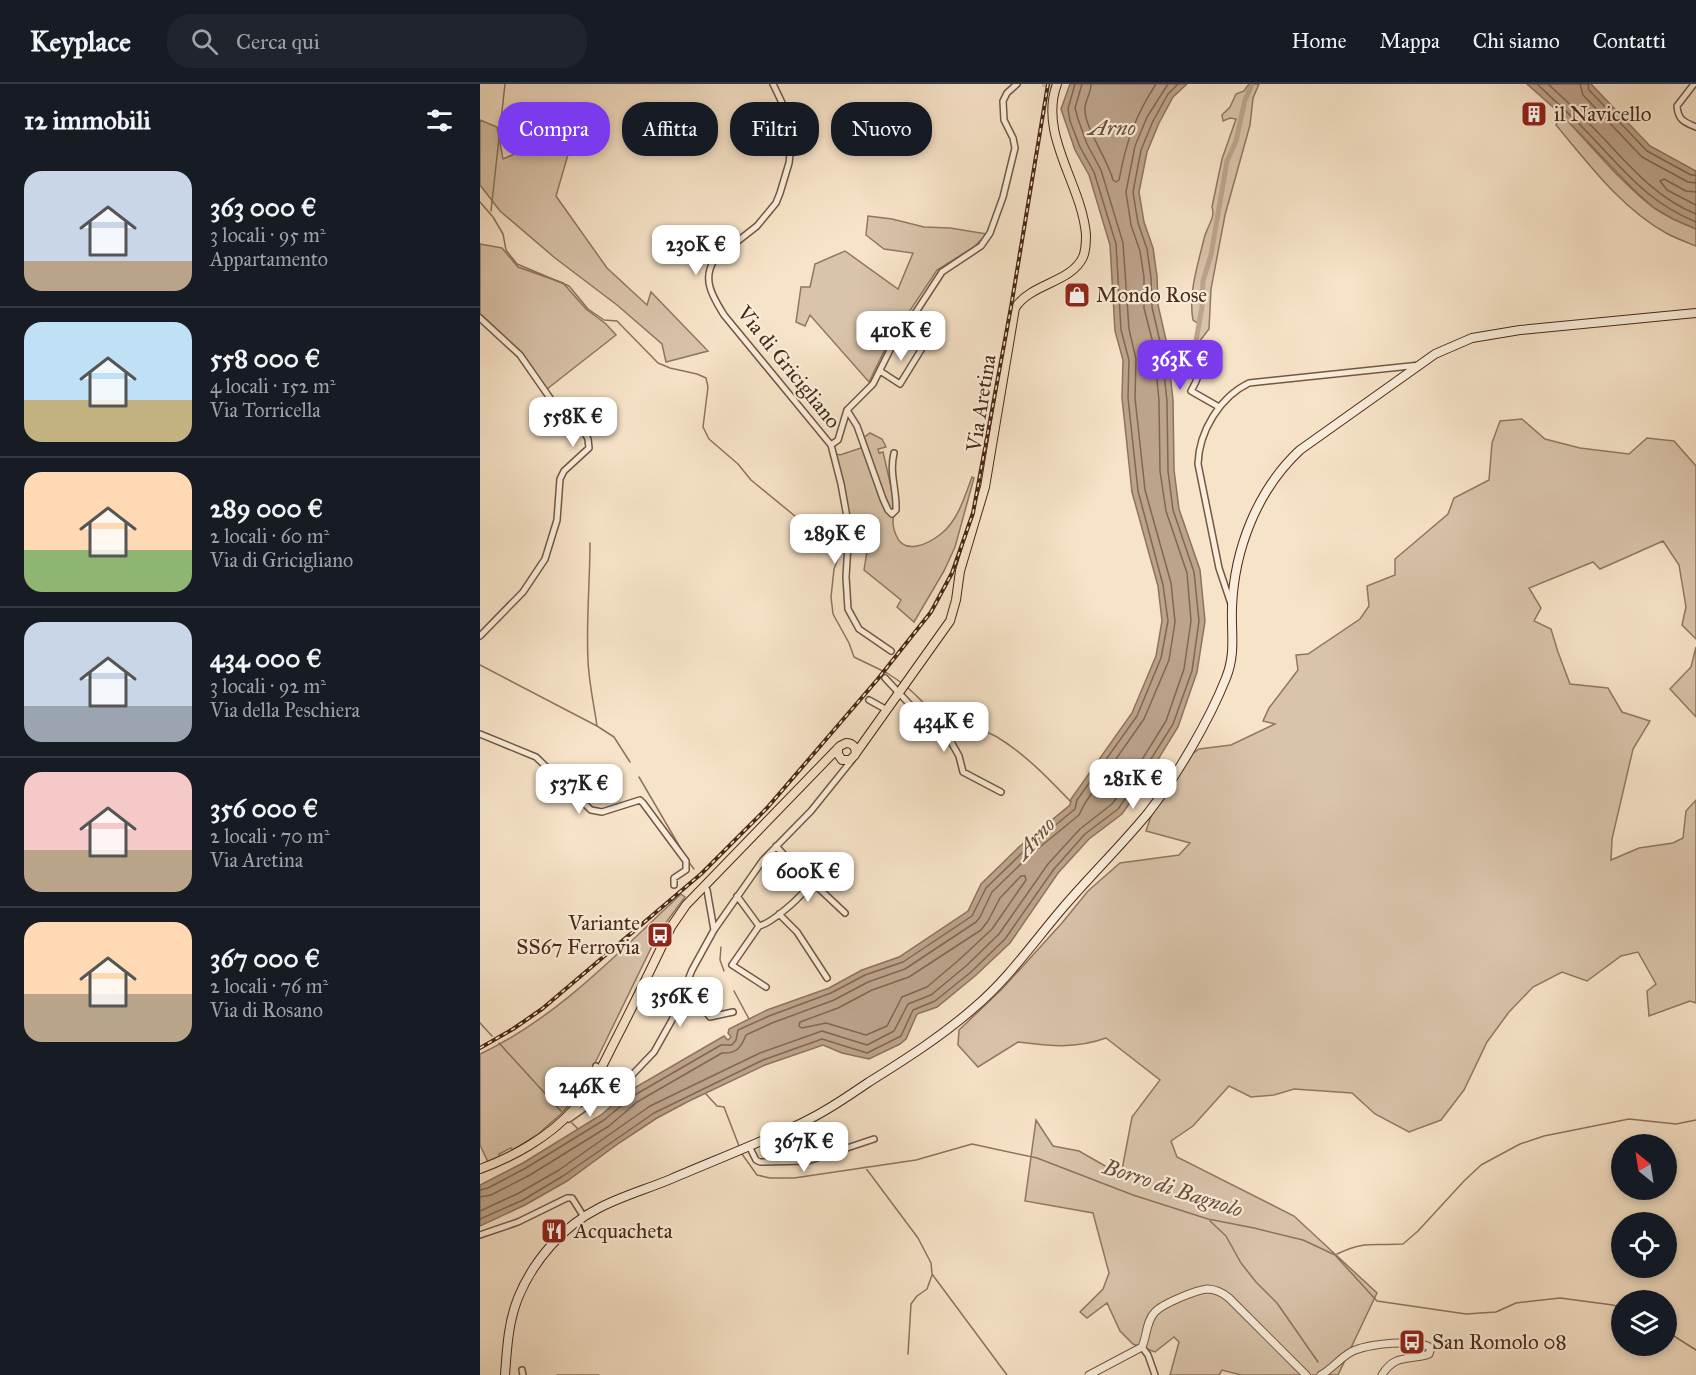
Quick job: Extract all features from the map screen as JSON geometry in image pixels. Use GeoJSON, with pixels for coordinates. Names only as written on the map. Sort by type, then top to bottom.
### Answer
{"type":"FeatureCollection","features":[{"type":"Feature","properties":{"kind":"main road","name":"Via Aretina"},"geometry":{"type":"LineString","coordinates":[[854,756],[889,707],[897,691],[915,673],[950,621],[960,571],[978,516],[991,454],[1015,308],[1020,300],[1031,292],[1071,272],[1084,254],[1086,240],[1083,216],[1054,131],[1052,113],[1055,86]]}},
{"type":"Feature","properties":{"kind":"main road"},"geometry":{"type":"LineString","coordinates":[[505,1375],[512,1319],[524,1286],[546,1252],[572,1226],[607,1204],[809,1120],[952,1028],[1001,982],[1148,812],[1189,751],[1227,675],[1234,641],[1232,608],[1239,558],[1251,522],[1270,486],[1287,462],[1300,450],[1421,364],[1454,345],[1493,333],[1696,313]]}},
{"type":"Feature","properties":{"kind":"main road"},"geometry":{"type":"LineString","coordinates":[[540,1138],[573,1103],[596,1066],[657,948],[697,892],[838,748],[843,744],[867,738]]}},
{"type":"Feature","properties":{"kind":"main road"},"geometry":{"type":"LineString","coordinates":[[821,764],[832,758],[847,761],[854,756],[854,746],[850,743]]}},
{"type":"Feature","properties":{"kind":"main road"},"geometry":{"type":"LineString","coordinates":[[838,748],[841,759]]}},
{"type":"Feature","properties":{"kind":"main road"},"geometry":{"type":"LineString","coordinates":[[553,1129],[574,1109],[594,1082],[671,927]]}},
{"type":"Feature","properties":{"kind":"main road","name":"Via Aretina"},"geometry":{"type":"LineString","coordinates":[[480,1169],[507,1157],[553,1129]]}},
{"type":"Feature","properties":{"kind":"street","name":"Via di Gricigliano"},"geometry":{"type":"LineString","coordinates":[[773,84],[786,111],[792,138],[789,164],[780,193],[776,203],[757,226],[715,259],[710,266],[708,281],[714,298],[724,315],[831,445],[849,528],[846,577],[849,609],[859,629],[891,651]]}},
{"type":"Feature","properties":{"kind":"street"},"geometry":{"type":"LineString","coordinates":[[831,445],[838,440],[847,410],[873,384],[894,340],[914,315],[942,272],[981,246],[990,233],[1008,180],[1015,148],[1004,120],[1003,101],[1007,93],[1017,84]]}},
{"type":"Feature","properties":{"kind":"street"},"geometry":{"type":"LineString","coordinates":[[1694,84],[1677,106],[1679,117],[1683,122],[1696,127]]}},
{"type":"Feature","properties":{"kind":"street"},"geometry":{"type":"LineString","coordinates":[[480,318],[520,355],[559,411],[583,429],[589,447],[564,471],[560,479],[557,520],[545,560],[523,592],[480,636]]}},
{"type":"Feature","properties":{"kind":"street"},"geometry":{"type":"LineString","coordinates":[[1200,346],[1202,358],[1196,383],[1191,391],[1219,408]]}},
{"type":"Feature","properties":{"kind":"street"},"geometry":{"type":"LineString","coordinates":[[880,371],[900,384],[921,350]]}},
{"type":"Feature","properties":{"kind":"street"},"geometry":{"type":"LineString","coordinates":[[1232,608],[1220,568],[1197,464],[1198,452],[1206,430],[1219,408],[1239,388],[1249,383],[1421,364]]}},
{"type":"Feature","properties":{"kind":"street"},"geometry":{"type":"LineString","coordinates":[[847,410],[856,426],[883,499],[892,514],[896,510],[891,479],[894,453]]}},
{"type":"Feature","properties":{"kind":"street"},"geometry":{"type":"LineString","coordinates":[[885,678],[928,724],[950,740],[959,756],[963,772],[1001,792]]}},
{"type":"Feature","properties":{"kind":"street"},"geometry":{"type":"LineString","coordinates":[[869,700],[889,707]]}},
{"type":"Feature","properties":{"kind":"street"},"geometry":{"type":"LineString","coordinates":[[480,734],[536,757],[591,810],[602,812],[640,800],[686,861],[686,870],[674,878],[674,885]]}},
{"type":"Feature","properties":{"kind":"street","name":"Via Aretina"},"geometry":{"type":"LineString","coordinates":[[553,1129],[615,1088],[642,1066],[657,1049],[714,930],[776,846],[844,771],[854,756]]}},
{"type":"Feature","properties":{"kind":"street"},"geometry":{"type":"LineString","coordinates":[[841,759],[845,767],[844,771]]}},
{"type":"Feature","properties":{"kind":"street"},"geometry":{"type":"LineString","coordinates":[[786,855],[784,846],[791,832]]}},
{"type":"Feature","properties":{"kind":"street"},"geometry":{"type":"LineString","coordinates":[[776,846],[807,880],[845,912]]}},
{"type":"Feature","properties":{"kind":"street"},"geometry":{"type":"LineString","coordinates":[[766,987],[732,965],[759,926],[765,925],[805,890],[807,880]]}},
{"type":"Feature","properties":{"kind":"street"},"geometry":{"type":"LineString","coordinates":[[707,890],[714,930]]}},
{"type":"Feature","properties":{"kind":"street"},"geometry":{"type":"LineString","coordinates":[[737,896],[759,926]]}},
{"type":"Feature","properties":{"kind":"street"},"geometry":{"type":"LineString","coordinates":[[779,914],[797,932],[826,978]]}},
{"type":"Feature","properties":{"kind":"street"},"geometry":{"type":"LineString","coordinates":[[684,990],[689,991],[710,1017],[733,1012]]}},
{"type":"Feature","properties":{"kind":"street"},"geometry":{"type":"LineString","coordinates":[[596,1066],[594,1082],[596,1087],[601,1090],[615,1088]]}},
{"type":"Feature","properties":{"kind":"street"},"geometry":{"type":"LineString","coordinates":[[749,1146],[756,1160],[760,1162],[792,1162],[808,1161],[874,1139]]}},
{"type":"Feature","properties":{"kind":"street"},"geometry":{"type":"LineString","coordinates":[[480,1235],[518,1222],[567,1198],[575,1201],[584,1217]]}},
{"type":"Feature","properties":{"kind":"street"},"geometry":{"type":"LineString","coordinates":[[1089,1375],[1142,1347],[1150,1318],[1156,1310],[1207,1289],[1218,1291],[1250,1316],[1306,1375]]}},
{"type":"Feature","properties":{"kind":"street"},"geometry":{"type":"LineString","coordinates":[[1321,1375],[1357,1349],[1412,1343],[1425,1344],[1431,1348],[1429,1354],[1425,1356],[1401,1359],[1382,1375]]}},
{"type":"Feature","properties":{"kind":"street"},"geometry":{"type":"LineString","coordinates":[[1142,1347],[1148,1355],[1155,1375]]}},
{"type":"Feature","properties":{"kind":"shaded area"},"geometry":{"type":"Polygon","coordinates":[[[1249,84],[1259,84],[1253,98],[1250,125],[1225,215],[1211,289],[1209,329],[1199,342],[1196,341],[1199,324],[1193,320],[1192,310],[1194,279],[1205,235],[1213,215],[1212,207],[1222,159],[1236,119],[1230,118],[1223,121],[1222,115],[1230,107],[1236,94],[1244,91],[1249,84]]]}},
{"type":"Feature","properties":{"kind":"shaded area"},"geometry":{"type":"Polygon","coordinates":[[[1562,115],[1642,199],[1664,214],[1696,229],[1696,246],[1669,235],[1650,223],[1620,198],[1556,125],[1562,115]]]}},
{"type":"Feature","properties":{"kind":"shaded area"},"geometry":{"type":"Polygon","coordinates":[[[480,120],[497,127],[498,156],[502,156],[503,159],[510,156],[568,156],[556,196],[607,268],[647,305],[651,292],[708,351],[666,362],[662,344],[500,211],[480,185],[480,120]]]}},
{"type":"Feature","properties":{"kind":"shaded area"},"geometry":{"type":"Polygon","coordinates":[[[868,216],[924,227],[950,228],[987,234],[974,247],[937,270],[887,345],[869,382],[810,315],[805,326],[796,322],[801,287],[810,287],[815,264],[845,251],[898,289],[913,253],[884,249],[866,235],[868,216]]]}},
{"type":"Feature","properties":{"kind":"shaded area"},"geometry":{"type":"Polygon","coordinates":[[[480,244],[502,248],[518,267],[563,283],[586,309],[616,335],[547,389],[504,337],[480,321],[480,244]]]}},
{"type":"Feature","properties":{"kind":"shaded area"},"geometry":{"type":"Polygon","coordinates":[[[1522,419],[1545,439],[1580,448],[1629,454],[1647,438],[1674,441],[1696,466],[1696,639],[1682,625],[1686,607],[1679,565],[1663,541],[1600,569],[1593,562],[1529,588],[1541,608],[1534,621],[1551,629],[1570,684],[1608,688],[1622,712],[1650,721],[1633,749],[1612,839],[1611,860],[1639,848],[1673,843],[1683,838],[1686,811],[1696,800],[1696,1003],[1690,1001],[1649,1016],[1647,991],[1656,984],[1638,952],[1621,956],[1587,981],[1562,972],[1533,987],[1509,1012],[1487,1042],[1464,1090],[1441,1120],[1409,1132],[1375,1114],[1352,1093],[1294,1089],[1274,1095],[1251,1097],[1229,1086],[1193,1126],[1171,1141],[1177,1157],[1294,1216],[1377,1293],[1338,1375],[1241,1375],[1222,1370],[1219,1375],[1170,1375],[1179,1342],[1174,1337],[1155,1352],[1133,1344],[1120,1331],[1107,1303],[1087,1318],[1080,1312],[1103,1289],[1109,1273],[1093,1213],[1025,1201],[1036,1120],[1053,1146],[1079,1151],[1121,1175],[1132,1117],[1160,1080],[1106,1038],[1073,1045],[1018,1042],[978,1067],[958,1045],[959,1030],[1001,990],[1088,891],[1120,863],[1179,855],[1190,843],[1146,831],[1151,816],[1192,754],[1199,749],[1231,745],[1275,724],[1263,721],[1269,708],[1298,670],[1296,655],[1308,654],[1360,619],[1369,606],[1367,586],[1395,575],[1395,559],[1448,514],[1454,498],[1489,480],[1492,443],[1500,421],[1522,419]]]}},
{"type":"Feature","properties":{"kind":"shaded area"},"geometry":{"type":"Polygon","coordinates":[[[870,433],[882,439],[886,447],[878,449],[879,453],[883,452],[896,508],[893,519],[894,528],[896,535],[905,545],[924,544],[948,528],[960,507],[972,477],[974,478],[955,547],[944,571],[914,622],[897,607],[901,600],[864,570],[868,545],[848,543],[849,528],[833,453],[840,455],[861,448],[862,439],[870,433]]]}},
{"type":"Feature","properties":{"kind":"shaded area"},"geometry":{"type":"Polygon","coordinates":[[[1696,647],[1696,717],[1670,689],[1691,667],[1696,647]]]}},
{"type":"Feature","properties":{"kind":"shaded area"},"geometry":{"type":"Polygon","coordinates":[[[681,894],[685,897],[659,932],[593,1067],[575,1098],[537,1135],[488,1162],[480,1145],[480,1054],[535,1022],[561,1003],[681,894]]]}},
{"type":"Feature","properties":{"kind":"water","name":"Arno"},"geometry":{"type":"Polygon","coordinates":[[[1070,84],[1187,84],[1173,97],[1159,123],[1147,152],[1139,192],[1144,222],[1153,248],[1158,305],[1167,344],[1173,400],[1174,470],[1179,509],[1200,570],[1205,621],[1197,672],[1178,727],[1122,814],[1089,839],[1058,873],[1010,943],[937,1007],[917,1014],[906,1039],[900,1044],[869,1059],[842,1053],[823,1045],[765,1065],[657,1118],[567,1181],[525,1205],[480,1226],[480,1185],[523,1163],[601,1115],[629,1091],[724,1036],[728,1040],[731,1037],[728,1033],[729,1029],[767,1010],[829,988],[862,970],[899,957],[968,911],[981,884],[1020,846],[1070,805],[1071,799],[1132,713],[1156,656],[1162,621],[1158,586],[1132,492],[1122,398],[1123,360],[1115,331],[1110,245],[1089,175],[1075,150],[1061,109],[1070,84]]]}},
{"type":"Feature","properties":{"kind":"water"},"geometry":{"type":"Polygon","coordinates":[[[1527,84],[1591,84],[1650,146],[1696,171],[1696,229],[1654,208],[1562,115],[1527,84]]]}},
{"type":"Feature","properties":{"kind":"waterway"},"geometry":{"type":"LineString","coordinates":[[491,211],[505,84]]}},
{"type":"Feature","properties":{"kind":"waterway"},"geometry":{"type":"LineString","coordinates":[[1196,341],[1202,307],[1203,281],[1211,255],[1227,161],[1236,141],[1245,100],[1252,84]]}},
{"type":"Feature","properties":{"kind":"waterway"},"geometry":{"type":"LineString","coordinates":[[480,202],[493,217],[503,234],[506,250],[517,264],[569,286],[588,309],[604,320],[617,321],[658,363],[706,378],[708,387],[703,427],[709,439],[738,464],[751,480],[801,521],[828,530],[838,540],[840,553],[834,569],[831,597],[833,614],[854,657],[902,683]]}},
{"type":"Feature","properties":{"kind":"waterway"},"geometry":{"type":"LineString","coordinates":[[590,543],[588,661],[597,726]]}},
{"type":"Feature","properties":{"kind":"waterway"},"geometry":{"type":"LineString","coordinates":[[480,665],[597,726],[614,737],[630,762]]}},
{"type":"Feature","properties":{"kind":"waterway"},"geometry":{"type":"LineString","coordinates":[[908,688],[942,717],[991,734],[1007,743],[1036,767],[1071,802]]}},
{"type":"Feature","properties":{"kind":"waterway"},"geometry":{"type":"LineString","coordinates":[[639,777],[684,854]]}},
{"type":"Feature","properties":{"kind":"waterway"},"geometry":{"type":"LineString","coordinates":[[688,861],[694,869]]}},
{"type":"Feature","properties":{"kind":"waterway"},"geometry":{"type":"LineString","coordinates":[[711,900],[713,907]]}},
{"type":"Feature","properties":{"kind":"waterway"},"geometry":{"type":"LineString","coordinates":[[721,947],[720,960],[724,971]]}},
{"type":"Feature","properties":{"kind":"waterway"},"geometry":{"type":"LineString","coordinates":[[734,991],[749,1019]]}},
{"type":"Feature","properties":{"kind":"waterway"},"geometry":{"type":"LineString","coordinates":[[480,1023],[492,1036]]}},
{"type":"Feature","properties":{"kind":"waterway"},"geometry":{"type":"LineString","coordinates":[[499,1043],[561,1111]]}},
{"type":"Feature","properties":{"kind":"waterway","name":"Borro di Bagnolo"},"geometry":{"type":"LineString","coordinates":[[706,1094],[717,1106],[724,1107],[739,1146]]}},
{"type":"Feature","properties":{"kind":"waterway"},"geometry":{"type":"LineString","coordinates":[[1337,1254],[1363,1245],[1403,1244],[1481,1165],[1520,1144],[1544,1136],[1629,1119],[1676,1124],[1696,1120]]}},
{"type":"Feature","properties":{"kind":"waterway"},"geometry":{"type":"LineString","coordinates":[[572,1123],[578,1129]]}},
{"type":"Feature","properties":{"kind":"waterway","name":"Borro di Bagnolo"},"geometry":{"type":"LineString","coordinates":[[742,1154],[757,1175],[770,1178],[794,1178],[916,1160],[972,1144],[1037,1158],[1133,1195],[1208,1219],[1303,1240],[1335,1255],[1377,1301],[1466,1314],[1496,1312],[1516,1303],[1560,1298],[1611,1305]]}},
{"type":"Feature","properties":{"kind":"waterway"},"geometry":{"type":"LineString","coordinates":[[865,1167],[918,1238],[931,1263],[932,1274],[1007,1375]]}},
{"type":"Feature","properties":{"kind":"waterway"},"geometry":{"type":"LineString","coordinates":[[1210,1221],[1226,1236],[1241,1263],[1277,1303],[1318,1362]]}},
{"type":"Feature","properties":{"kind":"waterway"},"geometry":{"type":"LineString","coordinates":[[908,1354],[911,1304],[927,1289],[932,1275]]}},
{"type":"Feature","properties":{"kind":"waterway","name":"Borro di Bagnolo"},"geometry":{"type":"LineString","coordinates":[[1677,1338],[1696,1350]]}},
{"type":"Feature","properties":{"kind":"waterway"},"geometry":{"type":"LineString","coordinates":[[557,1375],[599,1375]]}},
{"type":"Feature","properties":{"kind":"tunnel"},"geometry":{"type":"LineString","coordinates":[[1042,84],[1051,86]]}},
{"type":"Feature","properties":{"kind":"railway"},"geometry":{"type":"LineString","coordinates":[[480,1048],[542,1009],[701,874],[767,808],[877,680],[931,612],[952,573],[973,513],[1011,307],[1048,84]]}},
{"type":"Feature","properties":{"kind":"place","name":"il Navicello"},"geometry":{"type":"Point","coordinates":[1534,114]}},
{"type":"Feature","properties":{"kind":"place","name":"Mondo Rose"},"geometry":{"type":"Point","coordinates":[1077,295]}},
{"type":"Feature","properties":{"kind":"place","name":"Variante SS67 Ferrovia"},"geometry":{"type":"Point","coordinates":[660,935]}},
{"type":"Feature","properties":{"kind":"place","name":"Acquacheta"},"geometry":{"type":"Point","coordinates":[554,1231]}},
{"type":"Feature","properties":{"kind":"place","name":"San Romolo 08"},"geometry":{"type":"Point","coordinates":[1412,1342]}}]}
